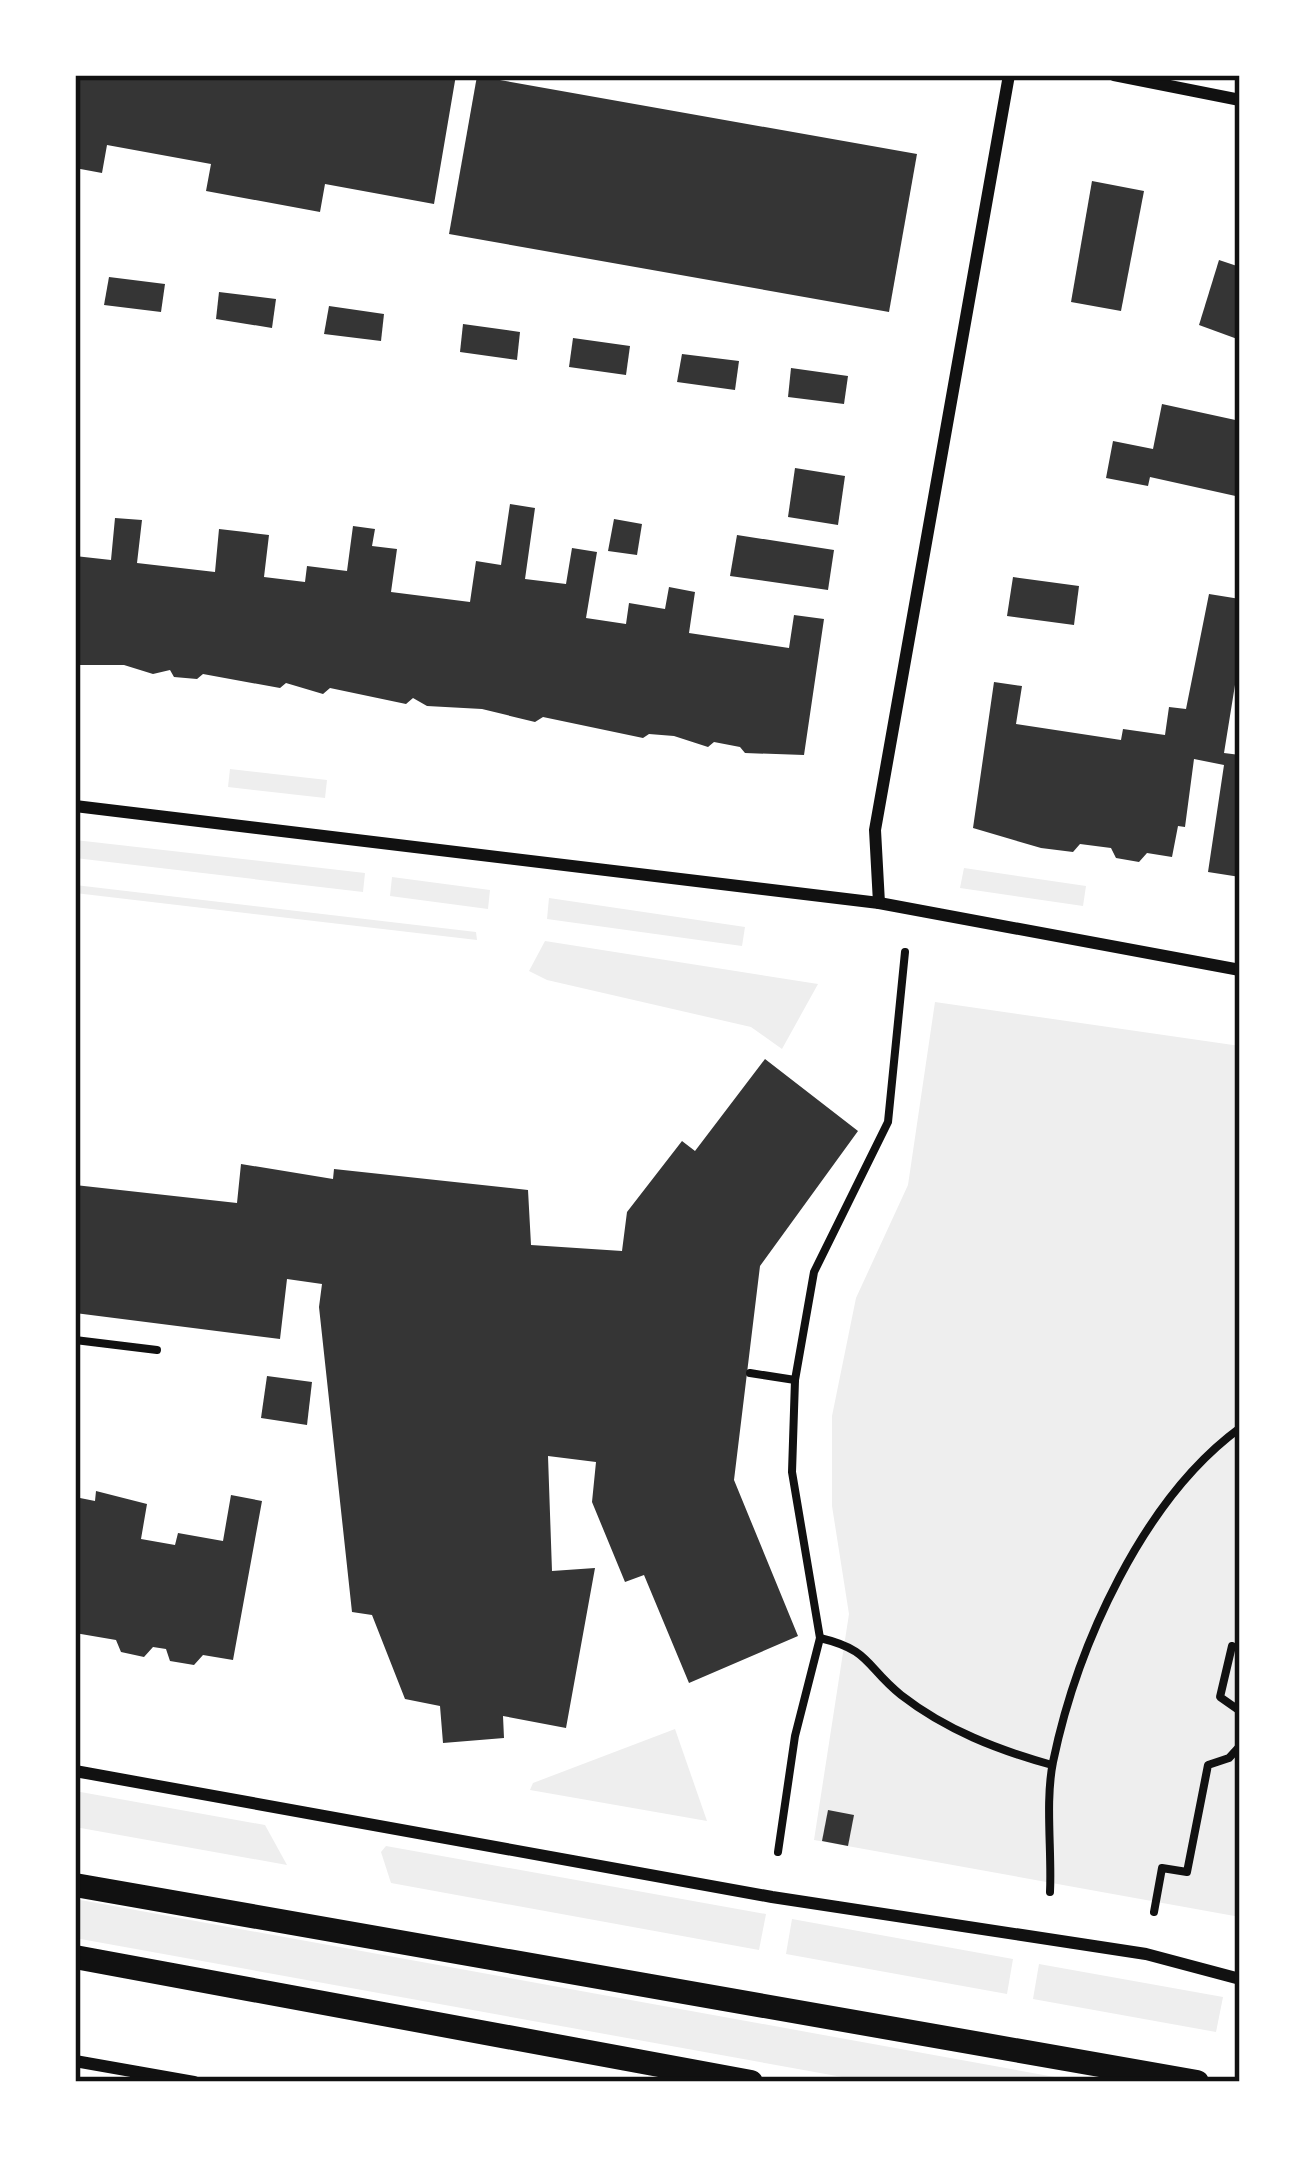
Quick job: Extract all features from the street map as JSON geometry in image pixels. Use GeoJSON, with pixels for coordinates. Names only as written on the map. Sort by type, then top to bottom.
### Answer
{"type":"FeatureCollection","features":[{"type":"Feature","properties":{"kind":"main road"},"geometry":{"type":"LineString","coordinates":[[75,1886],[1197,2082]]}},
{"type":"Feature","properties":{"kind":"main road"},"geometry":{"type":"LineString","coordinates":[[75,1957],[751,2082]]}},
{"type":"Feature","properties":{"kind":"street"},"geometry":{"type":"LineString","coordinates":[[879,903],[875,830],[1009,75]]}},
{"type":"Feature","properties":{"kind":"street"},"geometry":{"type":"LineString","coordinates":[[1114,75],[1240,100]]}},
{"type":"Feature","properties":{"kind":"street"},"geometry":{"type":"LineString","coordinates":[[75,806],[879,903],[1240,970]]}},
{"type":"Feature","properties":{"kind":"street"},"geometry":{"type":"LineString","coordinates":[[75,1771],[772,1897],[1146,1954],[1240,1979]]}},
{"type":"Feature","properties":{"kind":"street"},"geometry":{"type":"LineString","coordinates":[[75,2061],[194,2082]]}},
{"type":"Feature","properties":{"kind":"path"},"geometry":{"type":"LineString","coordinates":[[772,1897],[795,1736],[820,1638],[792,1472],[795,1380],[814,1272],[888,1122],[905,952],[879,903]]}},
{"type":"Feature","properties":{"kind":"path"},"geometry":{"type":"LineString","coordinates":[[75,1340],[157,1349]]}},
{"type":"Feature","properties":{"kind":"path"},"geometry":{"type":"LineString","coordinates":[[750,1373],[795,1380]]}},
{"type":"Feature","properties":{"kind":"path"},"geometry":{"type":"LineString","coordinates":[[1048,1940],[1052,1765],[1093,1638],[1131,1551],[1161,1508],[1240,1428]]}},
{"type":"Feature","properties":{"kind":"path"},"geometry":{"type":"LineString","coordinates":[[820,1638],[854,1646],[901,1695],[987,1747],[1052,1765]]}},
{"type":"Feature","properties":{"kind":"path"},"geometry":{"type":"LineString","coordinates":[[1232,1646],[1220,1697],[1240,1712]]}},
{"type":"Feature","properties":{"kind":"path"},"geometry":{"type":"LineString","coordinates":[[1146,1954],[1162,1868],[1187,1872],[1208,1765],[1229,1758],[1240,1746]]}},
{"type":"Feature","properties":{"kind":"shaded area"},"geometry":{"type":"Polygon","coordinates":[[[230,769],[327,780],[325,798],[228,787],[230,769]]]}},
{"type":"Feature","properties":{"kind":"shaded area"},"geometry":{"type":"Polygon","coordinates":[[[75,840],[365,873],[363,892],[75,858],[75,840]]]}},
{"type":"Feature","properties":{"kind":"shaded area"},"geometry":{"type":"Polygon","coordinates":[[[964,868],[1086,886],[1083,906],[960,888],[964,868]]]}},
{"type":"Feature","properties":{"kind":"shaded area"},"geometry":{"type":"Polygon","coordinates":[[[392,877],[490,890],[488,909],[390,896],[392,877]]]}},
{"type":"Feature","properties":{"kind":"shaded area"},"geometry":{"type":"Polygon","coordinates":[[[75,885],[476,932],[477,940],[75,893],[75,885]]]}},
{"type":"Feature","properties":{"kind":"shaded area"},"geometry":{"type":"Polygon","coordinates":[[[549,898],[745,927],[742,946],[547,919],[549,898]]]}},
{"type":"Feature","properties":{"kind":"shaded area"},"geometry":{"type":"Polygon","coordinates":[[[545,941],[818,984],[782,1049],[751,1027],[547,980],[529,971],[545,941]]]}},
{"type":"Feature","properties":{"kind":"shaded area"},"geometry":{"type":"Polygon","coordinates":[[[935,1002],[1240,1046],[1240,1917],[814,1840],[849,1614],[832,1506],[832,1416],[856,1298],[908,1185],[935,1002]]]}},
{"type":"Feature","properties":{"kind":"shaded area"},"geometry":{"type":"Polygon","coordinates":[[[675,1729],[707,1821],[530,1790],[533,1783],[675,1729]]]}},
{"type":"Feature","properties":{"kind":"shaded area"},"geometry":{"type":"Polygon","coordinates":[[[75,1791],[265,1825],[287,1865],[75,1827],[75,1791]]]}},
{"type":"Feature","properties":{"kind":"shaded area"},"geometry":{"type":"Polygon","coordinates":[[[386,1846],[766,1914],[759,1950],[391,1883],[381,1852],[386,1846]]]}},
{"type":"Feature","properties":{"kind":"shaded area"},"geometry":{"type":"Polygon","coordinates":[[[75,1899],[1082,2082],[870,2082],[75,1938],[75,1899]]]}},
{"type":"Feature","properties":{"kind":"shaded area"},"geometry":{"type":"Polygon","coordinates":[[[792,1919],[1013,1959],[1007,1994],[786,1954],[792,1919]]]}},
{"type":"Feature","properties":{"kind":"shaded area"},"geometry":{"type":"Polygon","coordinates":[[[1039,1964],[1223,1997],[1216,2032],[1033,1999],[1039,1964]]]}},
{"type":"Feature","properties":{"kind":"building"},"geometry":{"type":"Polygon","coordinates":[[[75,75],[456,75],[434,204],[325,184],[320,212],[206,191],[211,164],[107,145],[102,173],[75,168],[75,75]]]}},
{"type":"Feature","properties":{"kind":"building"},"geometry":{"type":"Polygon","coordinates":[[[477,76],[917,154],[889,312],[449,234],[477,76]]]}},
{"type":"Feature","properties":{"kind":"building"},"geometry":{"type":"Polygon","coordinates":[[[1092,181],[1144,191],[1121,311],[1071,302],[1092,181]]]}},
{"type":"Feature","properties":{"kind":"building"},"geometry":{"type":"Polygon","coordinates":[[[1219,260],[1240,267],[1240,340],[1199,325],[1219,260]]]}},
{"type":"Feature","properties":{"kind":"building"},"geometry":{"type":"Polygon","coordinates":[[[109,277],[165,284],[161,312],[104,305],[109,277]]]}},
{"type":"Feature","properties":{"kind":"building"},"geometry":{"type":"Polygon","coordinates":[[[219,292],[276,299],[272,328],[216,319],[219,292]]]}},
{"type":"Feature","properties":{"kind":"building"},"geometry":{"type":"Polygon","coordinates":[[[329,306],[384,314],[381,341],[324,334],[329,306]]]}},
{"type":"Feature","properties":{"kind":"building"},"geometry":{"type":"Polygon","coordinates":[[[463,324],[520,332],[517,360],[460,352],[463,324]]]}},
{"type":"Feature","properties":{"kind":"building"},"geometry":{"type":"Polygon","coordinates":[[[573,338],[630,346],[626,375],[569,367],[573,338]]]}},
{"type":"Feature","properties":{"kind":"building"},"geometry":{"type":"Polygon","coordinates":[[[682,354],[739,361],[735,390],[677,382],[682,354]]]}},
{"type":"Feature","properties":{"kind":"building"},"geometry":{"type":"Polygon","coordinates":[[[791,368],[848,376],[844,404],[788,397],[791,368]]]}},
{"type":"Feature","properties":{"kind":"building"},"geometry":{"type":"Polygon","coordinates":[[[1162,404],[1240,421],[1240,497],[1150,477],[1148,486],[1106,478],[1113,441],[1153,449],[1162,404]]]}},
{"type":"Feature","properties":{"kind":"building"},"geometry":{"type":"Polygon","coordinates":[[[795,468],[845,476],[838,525],[788,517],[795,468]]]}},
{"type":"Feature","properties":{"kind":"building"},"geometry":{"type":"Polygon","coordinates":[[[510,504],[535,508],[525,579],[566,584],[572,548],[597,552],[586,618],[626,624],[629,603],[665,609],[669,587],[695,592],[689,633],[789,648],[794,615],[824,619],[804,755],[745,753],[740,747],[714,742],[708,747],[674,736],[649,734],[643,738],[543,717],[535,722],[482,709],[427,706],[413,698],[406,704],[330,688],[323,694],[286,683],[280,688],[203,674],[197,679],[174,677],[170,670],[153,674],[124,665],[75,665],[75,556],[111,560],[115,518],[142,520],[137,563],[215,572],[219,529],[269,535],[264,577],[305,582],[307,566],[347,571],[353,526],[375,529],[372,546],[397,549],[391,592],[470,602],[476,561],[501,565],[510,504]]]}},
{"type":"Feature","properties":{"kind":"building"},"geometry":{"type":"Polygon","coordinates":[[[614,519],[642,524],[637,555],[608,551],[614,519]]]}},
{"type":"Feature","properties":{"kind":"building"},"geometry":{"type":"Polygon","coordinates":[[[737,535],[834,550],[828,590],[730,576],[737,535]]]}},
{"type":"Feature","properties":{"kind":"building"},"geometry":{"type":"Polygon","coordinates":[[[1013,577],[1079,586],[1074,625],[1007,616],[1013,577]]]}},
{"type":"Feature","properties":{"kind":"building"},"geometry":{"type":"Polygon","coordinates":[[[1209,594],[1240,599],[1240,654],[1224,753],[1240,755],[1240,877],[1208,872],[1224,765],[1194,759],[1185,827],[1178,826],[1172,857],[1147,853],[1139,862],[1116,858],[1111,848],[1080,844],[1073,852],[1041,848],[973,828],[994,682],[1022,686],[1016,724],[1121,740],[1123,729],[1165,735],[1169,707],[1186,709],[1209,594]]]}},
{"type":"Feature","properties":{"kind":"building"},"geometry":{"type":"Polygon","coordinates":[[[765,1059],[858,1131],[760,1266],[734,1480],[798,1636],[689,1683],[644,1575],[625,1582],[592,1502],[596,1462],[548,1456],[552,1571],[595,1568],[566,1728],[503,1716],[504,1738],[443,1743],[440,1706],[405,1699],[372,1615],[352,1612],[319,1307],[322,1284],[287,1279],[280,1339],[75,1313],[75,1185],[237,1203],[241,1164],[333,1179],[334,1169],[528,1190],[531,1245],[622,1251],[627,1212],[682,1141],[695,1151],[765,1059]]]}},
{"type":"Feature","properties":{"kind":"building"},"geometry":{"type":"Polygon","coordinates":[[[267,1376],[312,1382],[307,1425],[261,1418],[267,1376]]]}},
{"type":"Feature","properties":{"kind":"building"},"geometry":{"type":"Polygon","coordinates":[[[96,1491],[147,1504],[141,1539],[175,1545],[178,1533],[223,1541],[231,1495],[262,1501],[233,1660],[203,1655],[194,1665],[170,1661],[166,1649],[153,1647],[144,1657],[121,1652],[116,1640],[75,1633],[75,1497],[95,1501],[96,1491]]]}},
{"type":"Feature","properties":{"kind":"building"},"geometry":{"type":"Polygon","coordinates":[[[828,1810],[854,1815],[848,1846],[822,1841],[828,1810]]]}}]}
